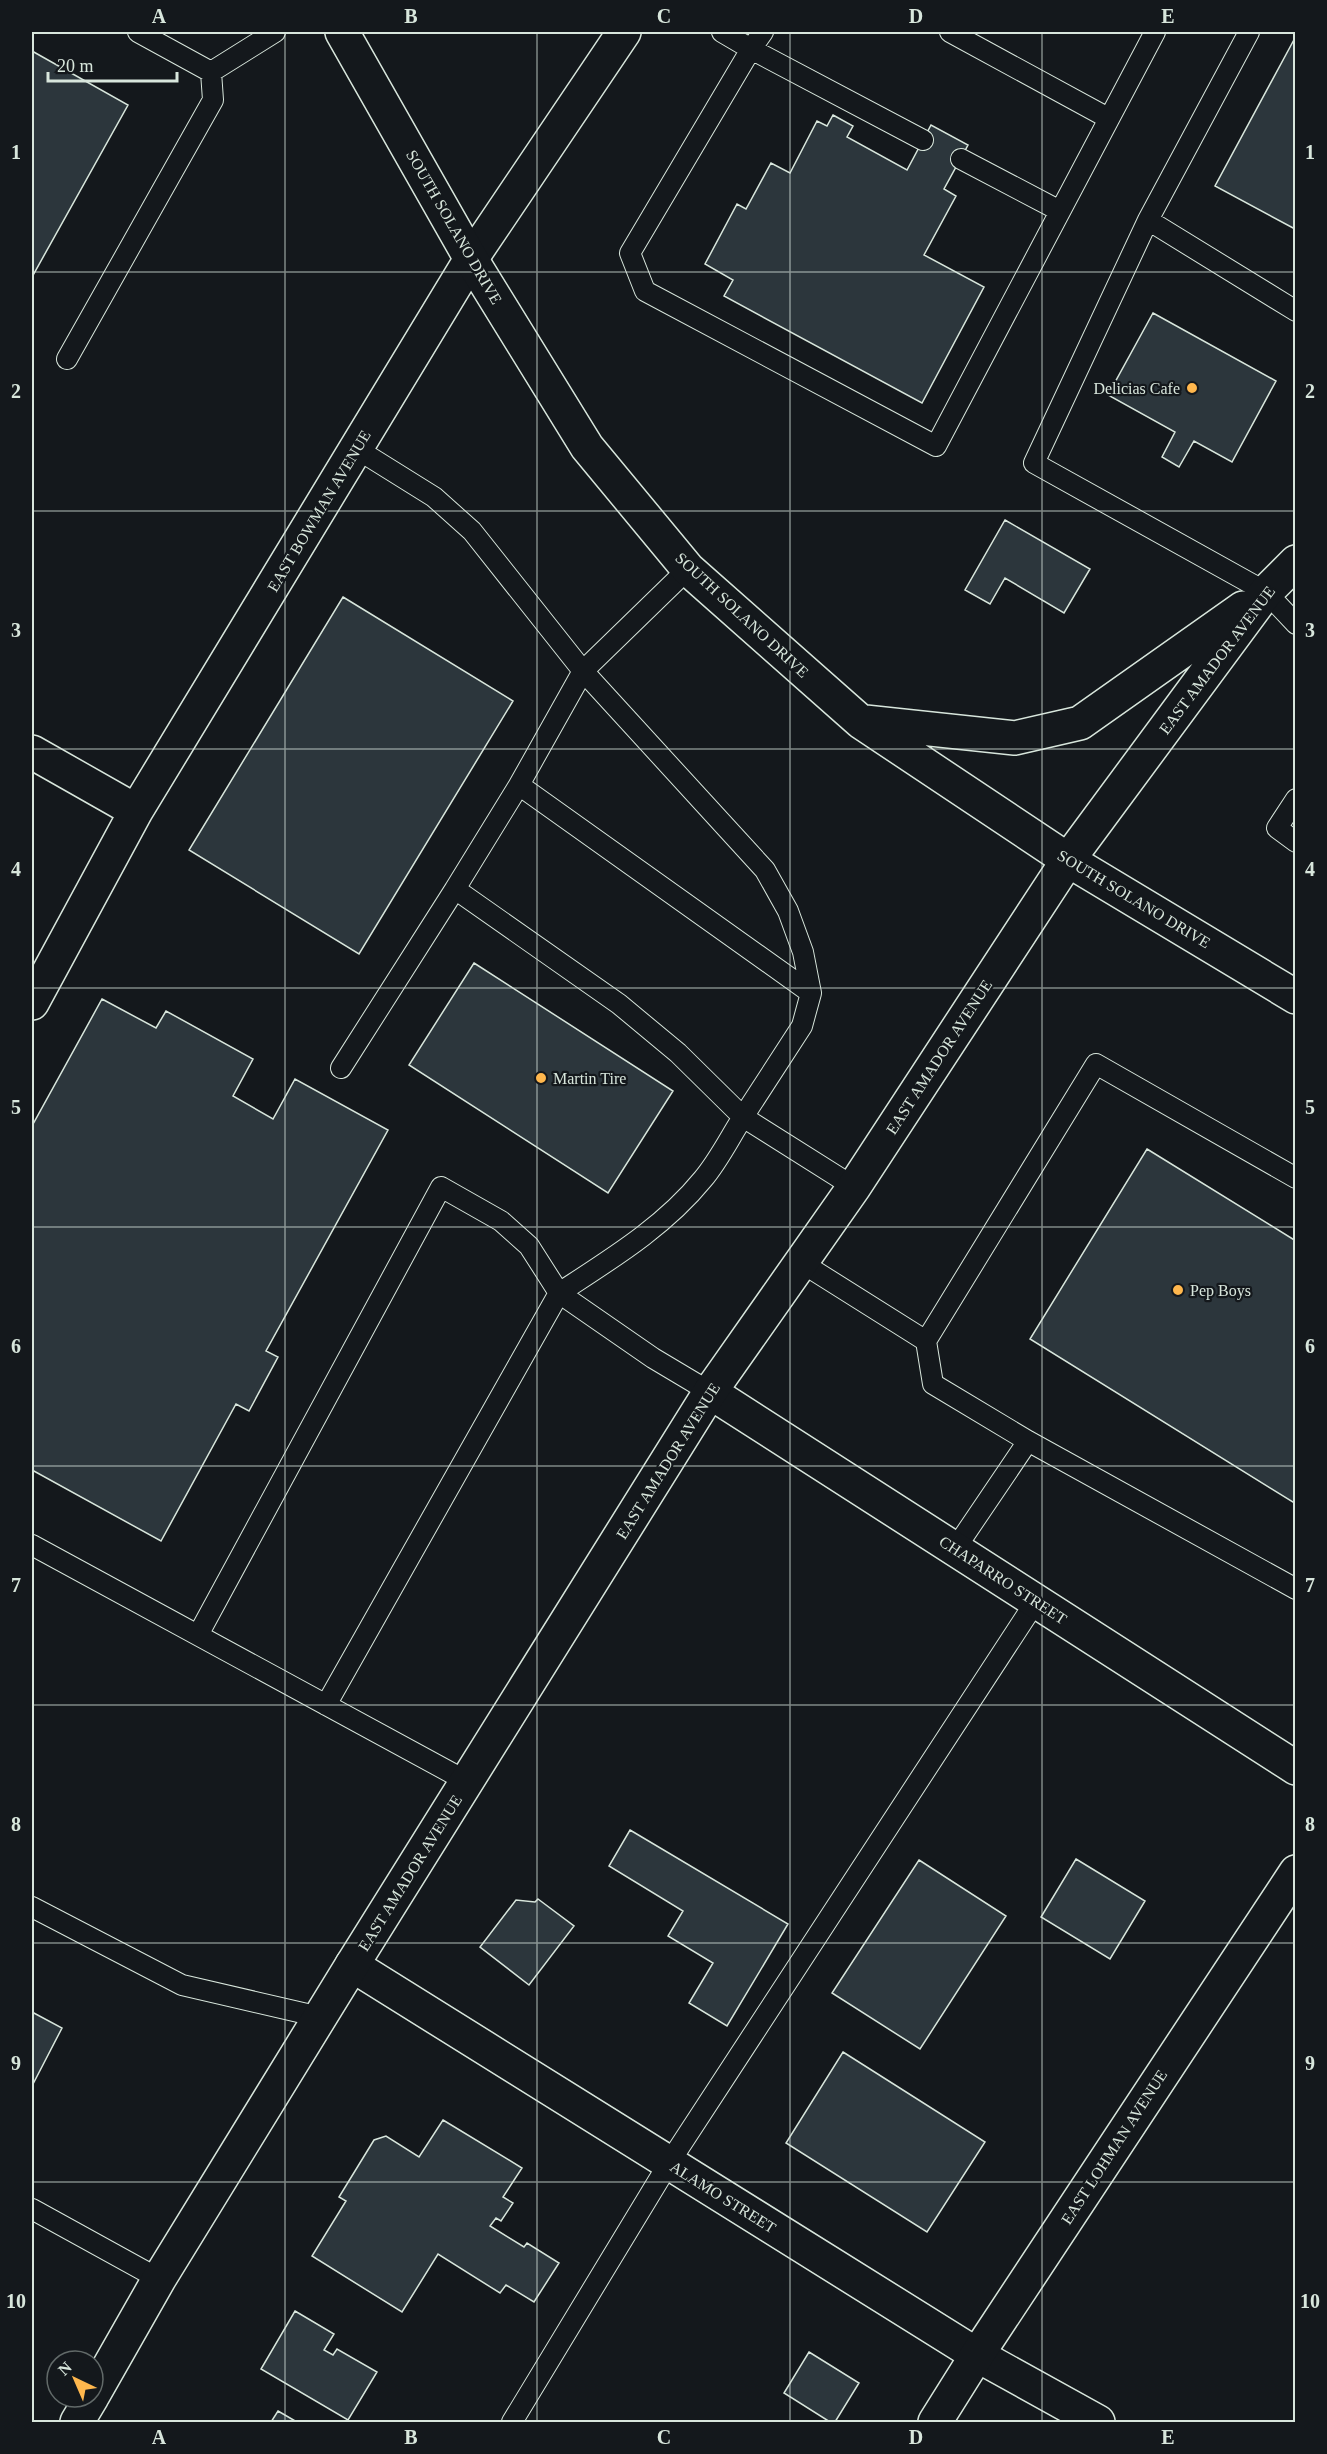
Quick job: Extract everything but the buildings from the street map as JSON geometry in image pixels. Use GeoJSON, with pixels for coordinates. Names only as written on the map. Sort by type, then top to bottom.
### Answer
{"type":"FeatureCollection","features":[{"type":"Feature","properties":{"kind":"main road","name":"SOUTH SOLANO DRIVE"},"geometry":{"type":"LineString","coordinates":[[342,32],[471,259],[587,447],[688,569],[861,722],[1068,860],[1296,998]]}},
{"type":"Feature","properties":{"kind":"main road","name":"EAST BOWMAN AVENUE"},"geometry":{"type":"LineString","coordinates":[[32,1003],[136,811],[471,259],[624,32]]}},
{"type":"Feature","properties":{"kind":"main road","name":"EAST AMADOR AVENUE"},"geometry":{"type":"LineString","coordinates":[[105,2373],[159,2279],[352,1965],[710,1392],[854,1187],[1068,860],[1266,592],[1296,562]]}},
{"type":"Feature","properties":{"kind":"main road"},"geometry":{"type":"LineString","coordinates":[[861,722],[1015,738],[1080,723],[1266,592]]}},
{"type":"Feature","properties":{"kind":"main road"},"geometry":{"type":"LineString","coordinates":[[32,752],[136,811]]}},
{"type":"Feature","properties":{"kind":"main road","name":"CHAPARRO STREET"},"geometry":{"type":"LineString","coordinates":[[710,1392],[1296,1768]]}},
{"type":"Feature","properties":{"kind":"main road","name":"EAST LOHMAN AVENUE"},"geometry":{"type":"LineString","coordinates":[[935,2422],[1296,1872]]}},
{"type":"Feature","properties":{"kind":"main road","name":"ALAMO STREET"},"geometry":{"type":"LineString","coordinates":[[352,1965],[977,2355],[1098,2422]]}},
{"type":"Feature","properties":{"kind":"main road","name":"EAST AMADOR AVENUE"},"geometry":{"type":"LineString","coordinates":[[77,2422],[84,2409]]}},
{"type":"Feature","properties":{"kind":"lane"},"geometry":{"type":"LineString","coordinates":[[138,32],[211,72]]}},
{"type":"Feature","properties":{"kind":"lane"},"geometry":{"type":"LineString","coordinates":[[211,72],[275,32]]}},
{"type":"Feature","properties":{"kind":"lane"},"geometry":{"type":"LineString","coordinates":[[722,32],[923,140]]}},
{"type":"Feature","properties":{"kind":"lane"},"geometry":{"type":"LineString","coordinates":[[763,32],[630,253],[645,291],[936,446],[1155,32]]}},
{"type":"Feature","properties":{"kind":"lane"},"geometry":{"type":"LineString","coordinates":[[950,32],[1108,118]]}},
{"type":"Feature","properties":{"kind":"lane"},"geometry":{"type":"LineString","coordinates":[[1249,32],[1148,220],[1034,463],[1266,592],[1296,624]]}},
{"type":"Feature","properties":{"kind":"lane"},"geometry":{"type":"LineString","coordinates":[[67,359],[213,100],[211,72]]}},
{"type":"Feature","properties":{"kind":"lane"},"geometry":{"type":"LineString","coordinates":[[961,159],[1060,211]]}},
{"type":"Feature","properties":{"kind":"lane"},"geometry":{"type":"LineString","coordinates":[[1148,220],[1296,311]]}},
{"type":"Feature","properties":{"kind":"lane"},"geometry":{"type":"LineString","coordinates":[[326,1705],[559,1293],[628,1248],[666,1218],[704,1178],[802,1026],[811,993],[803,952],[788,910],[765,870],[583,671],[472,531],[434,497],[357,449]]}},
{"type":"Feature","properties":{"kind":"lane"},"geometry":{"type":"LineString","coordinates":[[340,1068],[519,785],[583,671],[688,569]]}},
{"type":"Feature","properties":{"kind":"lane"},"geometry":{"type":"LineString","coordinates":[[519,785],[811,993]]}},
{"type":"Feature","properties":{"kind":"lane"},"geometry":{"type":"LineString","coordinates":[[1296,799],[1277,828],[1296,842]]}},
{"type":"Feature","properties":{"kind":"lane"},"geometry":{"type":"LineString","coordinates":[[454,889],[619,1004],[678,1053],[743,1117],[854,1187]]}},
{"type":"Feature","properties":{"kind":"lane"},"geometry":{"type":"LineString","coordinates":[[1296,1178],[1096,1064],[926,1341],[933,1384],[1028,1440],[1296,1589]]}},
{"type":"Feature","properties":{"kind":"lane"},"geometry":{"type":"LineString","coordinates":[[198,1635],[441,1188],[501,1221],[530,1246],[559,1293],[653,1358],[710,1392]]}},
{"type":"Feature","properties":{"kind":"lane"},"geometry":{"type":"LineString","coordinates":[[802,1263],[926,1341]]}},
{"type":"Feature","properties":{"kind":"lane"},"geometry":{"type":"LineString","coordinates":[[955,1549],[1028,1440]]}},
{"type":"Feature","properties":{"kind":"lane"},"geometry":{"type":"LineString","coordinates":[[32,1545],[468,1782]]}},
{"type":"Feature","properties":{"kind":"lane"},"geometry":{"type":"LineString","coordinates":[[512,2422],[669,2163],[1036,1601]]}},
{"type":"Feature","properties":{"kind":"lane"},"geometry":{"type":"LineString","coordinates":[[32,1907],[182,1985],[320,2017]]}},
{"type":"Feature","properties":{"kind":"lane"},"geometry":{"type":"LineString","coordinates":[[32,2209],[159,2279]]}},
{"type":"Feature","properties":{"kind":"place","name":"Delicias Cafe"},"geometry":{"type":"Point","coordinates":[1192,388]}},
{"type":"Feature","properties":{"kind":"place","name":"Martin Tire"},"geometry":{"type":"Point","coordinates":[541,1078]}},
{"type":"Feature","properties":{"kind":"place","name":"Pep Boys"},"geometry":{"type":"Point","coordinates":[1178,1290]}}]}
